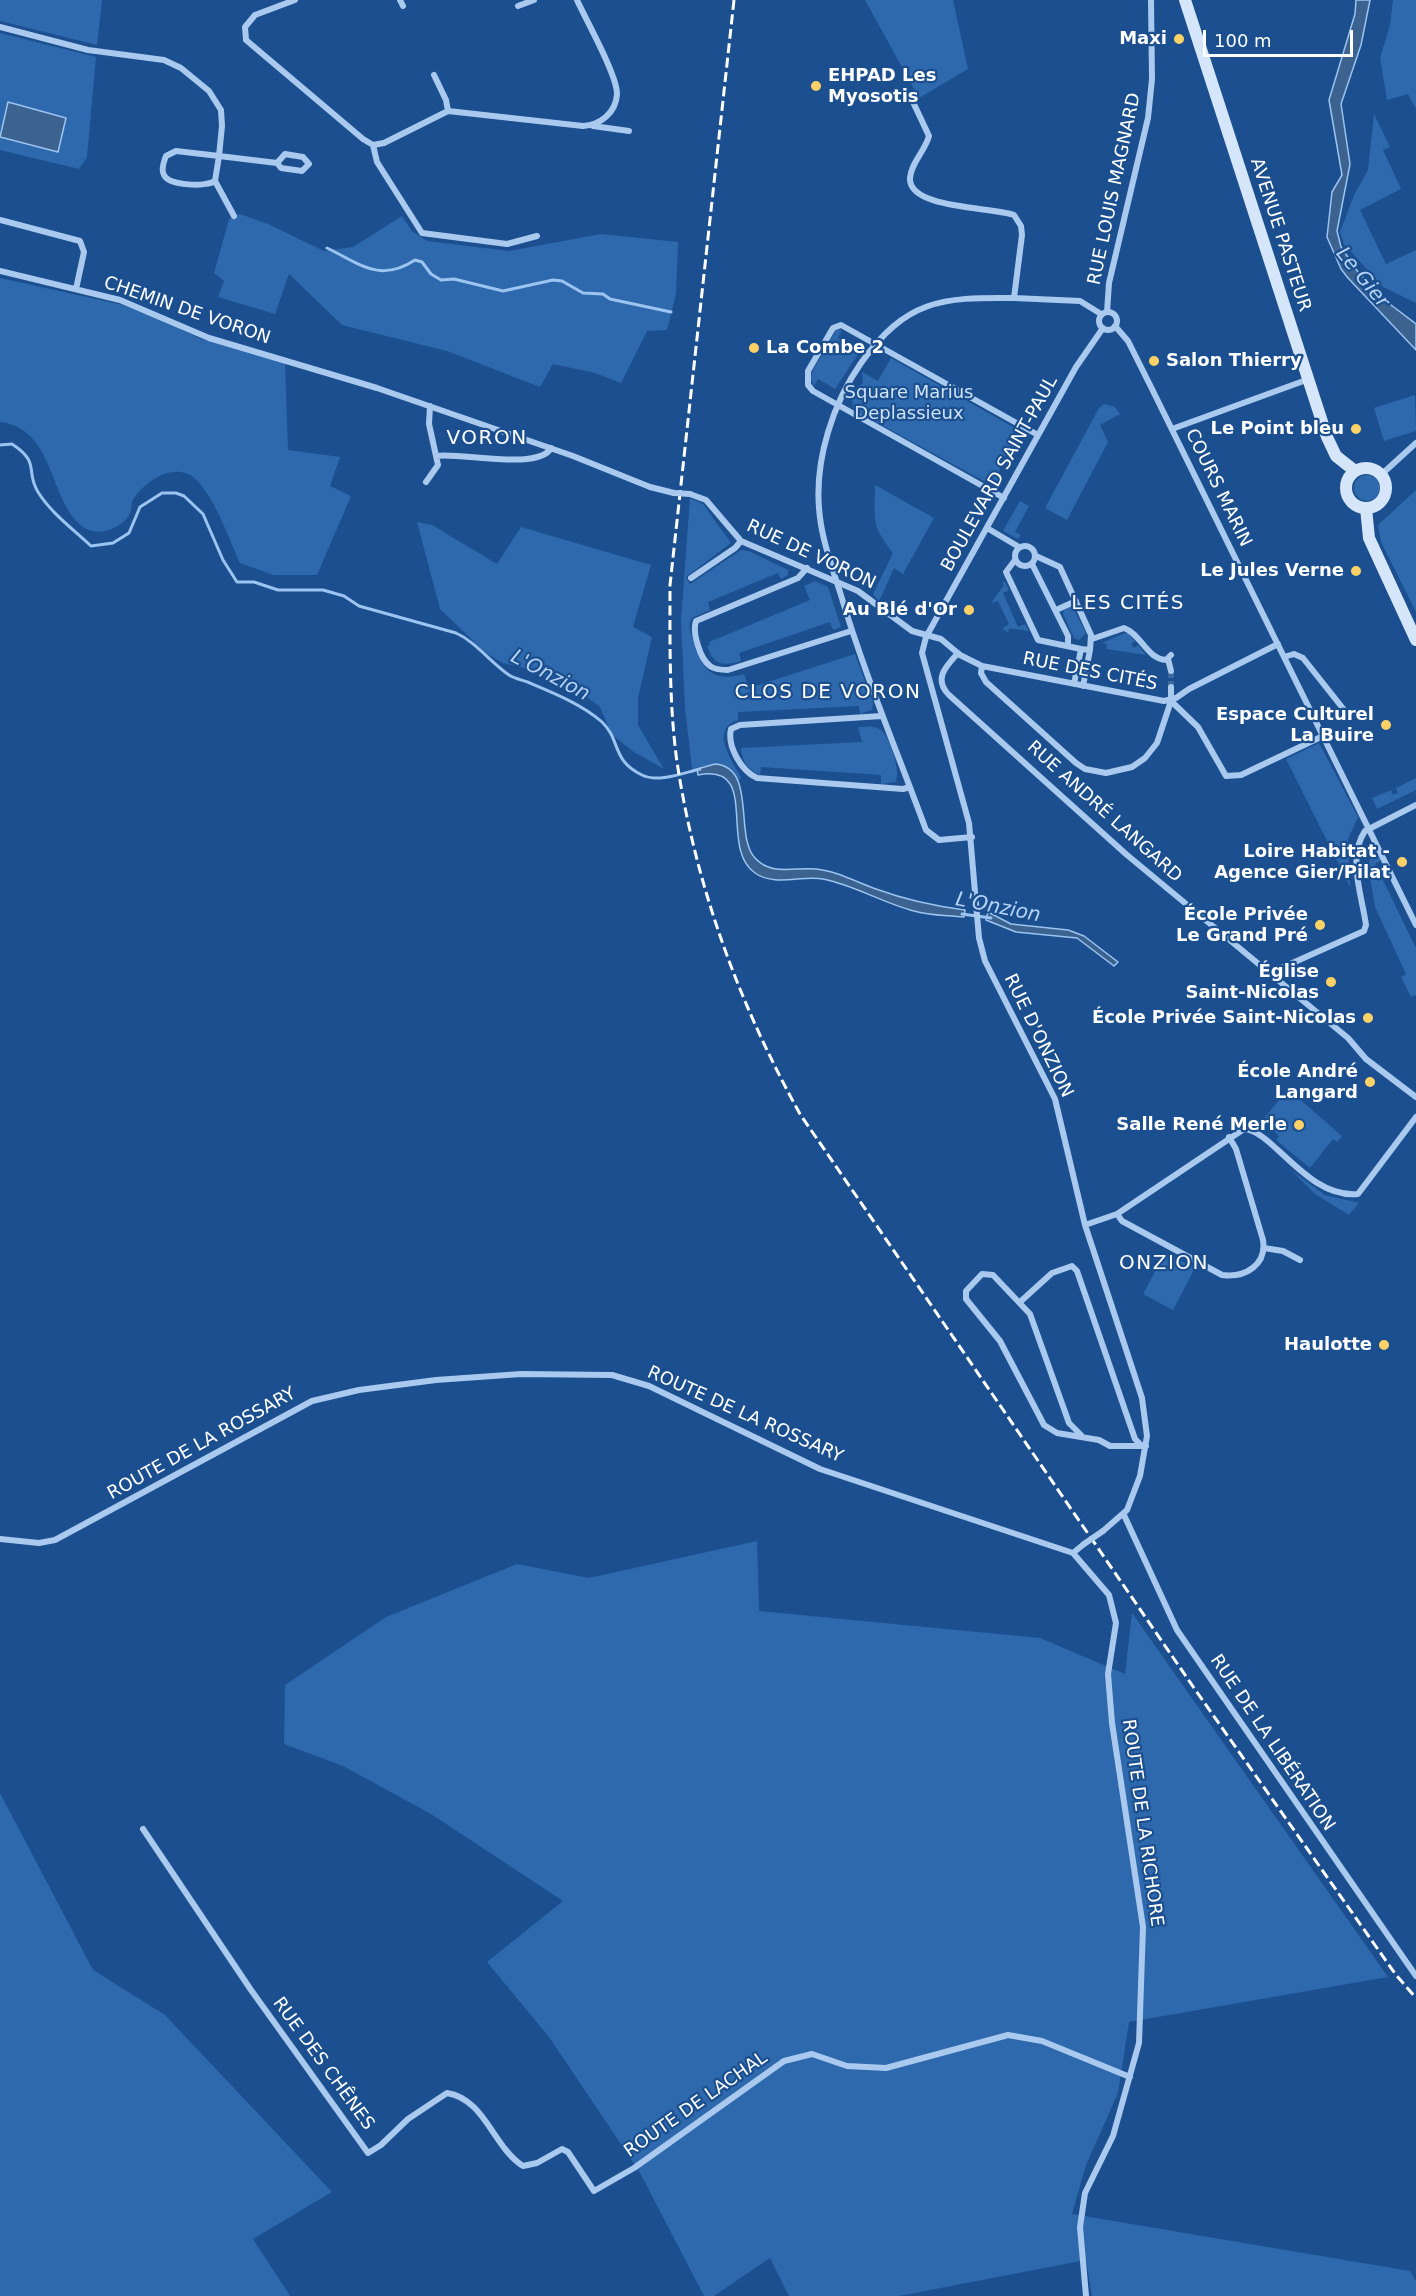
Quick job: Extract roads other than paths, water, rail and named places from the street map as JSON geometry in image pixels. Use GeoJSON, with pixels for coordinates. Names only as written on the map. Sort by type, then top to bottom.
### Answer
{"type":"FeatureCollection","features":[{"type":"Feature","properties":{"kind":"main road","name":"AVENUE PASTEUR"},"geometry":{"type":"LineString","coordinates":[[1185,0],[1330,446],[1340,460],[1355,471]]}},
{"type":"Feature","properties":{"kind":"main road"},"geometry":{"type":"LineString","coordinates":[[1367,468],[1382,474],[1386,482],[1385,495],[1377,505],[1365,508],[1353,503],[1347,493],[1348,480],[1355,471],[1367,468]]}},
{"type":"Feature","properties":{"kind":"main road"},"geometry":{"type":"LineString","coordinates":[[1365,508],[1369,538],[1416,640]]}},
{"type":"Feature","properties":{"kind":"street"},"geometry":{"type":"LineString","coordinates":[[295,0],[255,15],[245,27],[246,40],[363,140],[373,145],[384,143],[448,111],[629,130]]}},
{"type":"Feature","properties":{"kind":"street"},"geometry":{"type":"LineString","coordinates":[[518,6],[534,0]]}},
{"type":"Feature","properties":{"kind":"street"},"geometry":{"type":"LineString","coordinates":[[577,0],[617,94],[615,104],[605,119],[590,125]]}},
{"type":"Feature","properties":{"kind":"street","name":"RUE LOUIS MAGNARD"},"geometry":{"type":"LineString","coordinates":[[1104,313],[1148,118],[1152,78],[1151,0]]}},
{"type":"Feature","properties":{"kind":"street"},"geometry":{"type":"LineString","coordinates":[[0,27],[88,50],[164,60],[181,68],[209,91],[221,110],[222,126],[215,181],[234,216]]}},
{"type":"Feature","properties":{"kind":"street"},"geometry":{"type":"LineString","coordinates":[[434,75],[446,100],[448,111]]}},
{"type":"Feature","properties":{"kind":"street"},"geometry":{"type":"LineString","coordinates":[[913,102],[929,136],[911,169],[912,188],[923,198],[932,201],[1006,212],[1018,220],[1022,235],[1014,298]]}},
{"type":"Feature","properties":{"kind":"street"},"geometry":{"type":"LineString","coordinates":[[373,145],[376,162],[422,233],[507,244],[537,236]]}},
{"type":"Feature","properties":{"kind":"street"},"geometry":{"type":"LineString","coordinates":[[215,181],[204,185],[169,180],[163,172],[164,160],[172,151],[277,163],[281,168],[302,171],[309,164],[303,157],[285,154],[277,163]]}},
{"type":"Feature","properties":{"kind":"street"},"geometry":{"type":"LineString","coordinates":[[0,220],[80,241],[84,252],[76,290]]}},
{"type":"Feature","properties":{"kind":"street","name":"CHEMIN DE VORON"},"geometry":{"type":"LineString","coordinates":[[0,271],[120,300],[209,338],[430,406],[551,448],[650,487],[690,494]]}},
{"type":"Feature","properties":{"kind":"street"},"geometry":{"type":"LineString","coordinates":[[972,837],[945,841],[929,835],[882,716],[851,631],[822,534],[819,506],[825,446],[837,405],[851,379],[875,344],[902,318],[934,303],[974,297],[1080,302],[1116,318],[1115,326],[1110,330],[1103,328],[1099,323],[1104,313]]}},
{"type":"Feature","properties":{"kind":"street"},"geometry":{"type":"LineString","coordinates":[[1004,498],[813,391],[807,381],[808,371],[833,328],[841,325],[1038,435]]}},
{"type":"Feature","properties":{"kind":"street","name":"COURS MARIN"},"geometry":{"type":"LineString","coordinates":[[1115,326],[1128,341],[1416,925]]}},
{"type":"Feature","properties":{"kind":"street","name":"BOULEVARD SAINT-PAUL"},"geometry":{"type":"LineString","coordinates":[[926,636],[1081,360],[1103,328]]}},
{"type":"Feature","properties":{"kind":"street"},"geometry":{"type":"LineString","coordinates":[[1172,429],[1309,379]]}},
{"type":"Feature","properties":{"kind":"street"},"geometry":{"type":"LineString","coordinates":[[426,482],[437,468],[429,424],[430,406]]}},
{"type":"Feature","properties":{"kind":"street"},"geometry":{"type":"LineString","coordinates":[[1382,474],[1416,443]]}},
{"type":"Feature","properties":{"kind":"street"},"geometry":{"type":"LineString","coordinates":[[436,456],[453,455],[506,460],[546,455],[551,448]]}},
{"type":"Feature","properties":{"kind":"street","name":"RUE DE VORON"},"geometry":{"type":"LineString","coordinates":[[690,494],[706,500],[741,541],[807,568],[872,599],[906,627],[926,636]]}},
{"type":"Feature","properties":{"kind":"street"},"geometry":{"type":"LineString","coordinates":[[987,528],[1019,547],[1029,546],[1036,556],[1060,567],[1092,639],[1083,686]]}},
{"type":"Feature","properties":{"kind":"street"},"geometry":{"type":"LineString","coordinates":[[691,578],[735,548],[741,541]]}},
{"type":"Feature","properties":{"kind":"street"},"geometry":{"type":"LineString","coordinates":[[1019,547],[1015,553],[1015,560],[1006,572],[1038,640],[1090,650]]}},
{"type":"Feature","properties":{"kind":"street"},"geometry":{"type":"LineString","coordinates":[[1032,564],[1036,556]]}},
{"type":"Feature","properties":{"kind":"street"},"geometry":{"type":"LineString","coordinates":[[1015,560],[1023,566],[1032,564]]}},
{"type":"Feature","properties":{"kind":"street"},"geometry":{"type":"LineString","coordinates":[[1032,564],[1068,636],[1068,646]]}},
{"type":"Feature","properties":{"kind":"street"},"geometry":{"type":"LineString","coordinates":[[807,568],[798,578],[696,621],[694,627],[706,662],[715,669],[728,670],[851,631]]}},
{"type":"Feature","properties":{"kind":"street"},"geometry":{"type":"LineString","coordinates":[[1056,610],[1076,601]]}},
{"type":"Feature","properties":{"kind":"street"},"geometry":{"type":"LineString","coordinates":[[1092,639],[1124,628],[1133,632],[1157,658],[1170,657],[1171,671]]}},
{"type":"Feature","properties":{"kind":"street","name":"RUE DES CITÉS"},"geometry":{"type":"LineString","coordinates":[[926,636],[941,639],[958,653],[982,666],[1144,699],[1171,701],[1189,688],[1278,644]]}},
{"type":"Feature","properties":{"kind":"street","name":"RUE D'ONZION"},"geometry":{"type":"LineString","coordinates":[[926,636],[922,661],[948,743],[972,837],[977,922],[987,967],[1055,1099],[1085,1225],[1138,1379],[1146,1419],[1144,1445],[1134,1493],[1124,1515]]}},
{"type":"Feature","properties":{"kind":"street"},"geometry":{"type":"LineString","coordinates":[[1074,684],[1081,648]]}},
{"type":"Feature","properties":{"kind":"street","name":"RUE ANDRÉ LANGARD"},"geometry":{"type":"LineString","coordinates":[[958,653],[941,675],[945,691],[1127,855],[1270,973],[1281,985],[1348,1038],[1366,1059],[1416,1097]]}},
{"type":"Feature","properties":{"kind":"street"},"geometry":{"type":"LineString","coordinates":[[1284,657],[1294,654],[1304,658],[1345,711]]}},
{"type":"Feature","properties":{"kind":"street"},"geometry":{"type":"LineString","coordinates":[[982,666],[981,673],[986,682],[1076,763],[1095,773],[1119,771],[1145,758],[1161,734],[1171,701],[1170,687]]}},
{"type":"Feature","properties":{"kind":"street"},"geometry":{"type":"LineString","coordinates":[[1171,701],[1193,720],[1222,774],[1230,777],[1241,775],[1323,736]]}},
{"type":"Feature","properties":{"kind":"street"},"geometry":{"type":"LineString","coordinates":[[882,716],[740,725],[731,729],[730,740],[743,768],[757,778],[903,789],[910,787]]}},
{"type":"Feature","properties":{"kind":"street"},"geometry":{"type":"LineString","coordinates":[[1270,973],[1364,931],[1366,925],[1356,862],[1361,837],[1369,829],[1416,806]]}},
{"type":"Feature","properties":{"kind":"street"},"geometry":{"type":"LineString","coordinates":[[1085,1225],[1117,1214],[1244,1129],[1252,1131],[1319,1185],[1354,1195],[1360,1192],[1416,1117]]}},
{"type":"Feature","properties":{"kind":"street"},"geometry":{"type":"LineString","coordinates":[[1117,1214],[1122,1221],[1222,1275],[1238,1276],[1251,1270],[1257,1264],[1264,1248],[1236,1149],[1229,1137]]}},
{"type":"Feature","properties":{"kind":"street"},"geometry":{"type":"LineString","coordinates":[[1264,1248],[1278,1249],[1300,1260]]}},
{"type":"Feature","properties":{"kind":"street"},"geometry":{"type":"LineString","coordinates":[[1020,1302],[1052,1272],[1066,1267],[1075,1268],[1135,1439],[1144,1445]]}},
{"type":"Feature","properties":{"kind":"street"},"geometry":{"type":"LineString","coordinates":[[1082,1436],[1069,1423],[1033,1322],[1020,1302],[990,1273],[982,1274],[965,1295],[1000,1341],[1044,1425],[1057,1433],[1082,1436],[1110,1446],[1144,1445]]}},
{"type":"Feature","properties":{"kind":"street","name":"ROUTE DE LA ROSSARY"},"geometry":{"type":"LineString","coordinates":[[0,1539],[39,1544],[55,1540],[312,1401],[359,1390],[436,1380],[521,1374],[612,1376],[649,1386],[820,1469],[1073,1553]]}},
{"type":"Feature","properties":{"kind":"street"},"geometry":{"type":"LineString","coordinates":[[1073,1553],[1124,1515]]}},
{"type":"Feature","properties":{"kind":"street","name":"RUE DE LA LIBÉRATION"},"geometry":{"type":"LineString","coordinates":[[1124,1515],[1177,1630],[1416,1976]]}},
{"type":"Feature","properties":{"kind":"street","name":"ROUTE DE LA RICHORE"},"geometry":{"type":"LineString","coordinates":[[1073,1553],[1109,1595],[1116,1623],[1108,1674],[1112,1723],[1143,1927],[1139,2043],[1113,2136],[1084,2193],[1080,2228],[1086,2296]]}},
{"type":"Feature","properties":{"kind":"street","name":"RUE DES CHÊNES"},"geometry":{"type":"LineString","coordinates":[[143,1829],[251,1990],[368,2153],[381,2145],[408,2119],[447,2093],[459,2095],[471,2103],[511,2158],[524,2166],[537,2163],[562,2149],[568,2152],[594,2191]]}},
{"type":"Feature","properties":{"kind":"street","name":"ROUTE DE LACHAL"},"geometry":{"type":"LineString","coordinates":[[594,2191],[634,2168],[784,2061],[812,2054],[847,2066],[886,2068],[1008,2035],[1042,2041],[1130,2077]]}},
{"type":"Feature","properties":{"kind":"water","name":"Le Gier"},"geometry":{"type":"Polygon","coordinates":[[[1356,0],[1370,0],[1361,45],[1341,104],[1350,164],[1337,231],[1341,247],[1358,272],[1391,305],[1416,324],[1416,350],[1348,278],[1341,269],[1327,237],[1332,192],[1342,175],[1329,100],[1355,14],[1356,0]]]}},
{"type":"Feature","properties":{"kind":"water"},"geometry":{"type":"Polygon","coordinates":[[[8,102],[66,118],[58,152],[0,137],[8,102]]]}},
{"type":"Feature","properties":{"kind":"water"},"geometry":{"type":"Polygon","coordinates":[[[715,764],[728,768],[736,777],[741,789],[749,848],[761,864],[783,870],[816,869],[831,872],[898,896],[965,910],[964,917],[914,911],[846,885],[823,879],[780,880],[755,873],[745,861],[739,845],[734,794],[728,781],[717,774],[698,775],[697,769],[715,764]]]}},
{"type":"Feature","properties":{"kind":"water"},"geometry":{"type":"Polygon","coordinates":[[[988,912],[1011,924],[1068,930],[1084,936],[1118,962],[1114,966],[1077,938],[1016,932],[986,920],[988,912]]]}},
{"type":"Feature","properties":{"kind":"waterway"},"geometry":{"type":"LineString","coordinates":[[327,248],[360,265],[380,271],[403,267],[415,260],[422,262],[431,274],[441,280],[454,279],[503,291],[553,280],[562,281],[583,293],[603,294],[610,299],[671,312]]}},
{"type":"Feature","properties":{"kind":"waterway","name":"L'Onzion"},"geometry":{"type":"LineString","coordinates":[[0,445],[12,444],[21,451],[30,462],[34,485],[43,500],[91,546],[113,543],[129,533],[140,507],[162,493],[176,493],[184,496],[203,514],[223,560],[237,582],[254,582],[278,590],[323,590],[344,596],[359,606],[456,633],[509,675],[558,695],[602,722],[612,736],[625,763],[642,775],[663,778],[700,769]]}},
{"type":"Feature","properties":{"kind":"waterway","name":"L'Onzion"},"geometry":{"type":"LineString","coordinates":[[962,914],[991,918]]}},
{"type":"Feature","properties":{"kind":"tunnel"},"geometry":{"type":"LineString","coordinates":[[1171,671],[1171,687]]}},
{"type":"Feature","properties":{"kind":"railway"},"geometry":{"type":"LineString","coordinates":[[734,0],[670,585],[671,696],[677,762],[696,854],[723,944],[758,1030],[800,1114],[1194,1688],[1396,1975],[1416,1998]]}},
{"type":"Feature","properties":{"kind":"place","name":"Maxi"},"geometry":{"type":"Point","coordinates":[1179,39]}},
{"type":"Feature","properties":{"kind":"place","name":"EHPAD Les Myosotis"},"geometry":{"type":"Point","coordinates":[816,86]}},
{"type":"Feature","properties":{"kind":"place","name":"La Combe 2"},"geometry":{"type":"Point","coordinates":[754,348]}},
{"type":"Feature","properties":{"kind":"place","name":"Salon Thierry"},"geometry":{"type":"Point","coordinates":[1154,361]}},
{"type":"Feature","properties":{"kind":"place","name":"Le Point bleu"},"geometry":{"type":"Point","coordinates":[1356,429]}},
{"type":"Feature","properties":{"kind":"place","name":"Le Jules Verne"},"geometry":{"type":"Point","coordinates":[1356,571]}},
{"type":"Feature","properties":{"kind":"place","name":"Au Blé d'Or"},"geometry":{"type":"Point","coordinates":[969,610]}},
{"type":"Feature","properties":{"kind":"place","name":"Espace Culturel La Buire"},"geometry":{"type":"Point","coordinates":[1386,725]}},
{"type":"Feature","properties":{"kind":"place","name":"Loire Habitat - Agence Gier/Pilat"},"geometry":{"type":"Point","coordinates":[1402,862]}},
{"type":"Feature","properties":{"kind":"place","name":"École Privée Le Grand Pré"},"geometry":{"type":"Point","coordinates":[1320,925]}},
{"type":"Feature","properties":{"kind":"place","name":"Église Saint-Nicolas"},"geometry":{"type":"Point","coordinates":[1331,982]}},
{"type":"Feature","properties":{"kind":"place","name":"École Privée Saint-Nicolas"},"geometry":{"type":"Point","coordinates":[1368,1018]}},
{"type":"Feature","properties":{"kind":"place","name":"École André Langard"},"geometry":{"type":"Point","coordinates":[1370,1082]}},
{"type":"Feature","properties":{"kind":"place","name":"Salle René Merle"},"geometry":{"type":"Point","coordinates":[1299,1125]}},
{"type":"Feature","properties":{"kind":"place","name":"Haulotte"},"geometry":{"type":"Point","coordinates":[1384,1345]}},
{"type":"Feature","properties":{"kind":"district","name":"VORON"},"geometry":{"type":"Point","coordinates":[487,439]}},
{"type":"Feature","properties":{"kind":"district","name":"LES CITÉS"},"geometry":{"type":"Point","coordinates":[1128,604]}},
{"type":"Feature","properties":{"kind":"district","name":"CLOS DE VORON"},"geometry":{"type":"Point","coordinates":[828,693]}},
{"type":"Feature","properties":{"kind":"district","name":"ONZION"},"geometry":{"type":"Point","coordinates":[1164,1264]}},
{"type":"Feature","properties":{"kind":"park label","name":"Square Marius Deplassieux"},"geometry":{"type":"Point","coordinates":[909,403]}}]}
